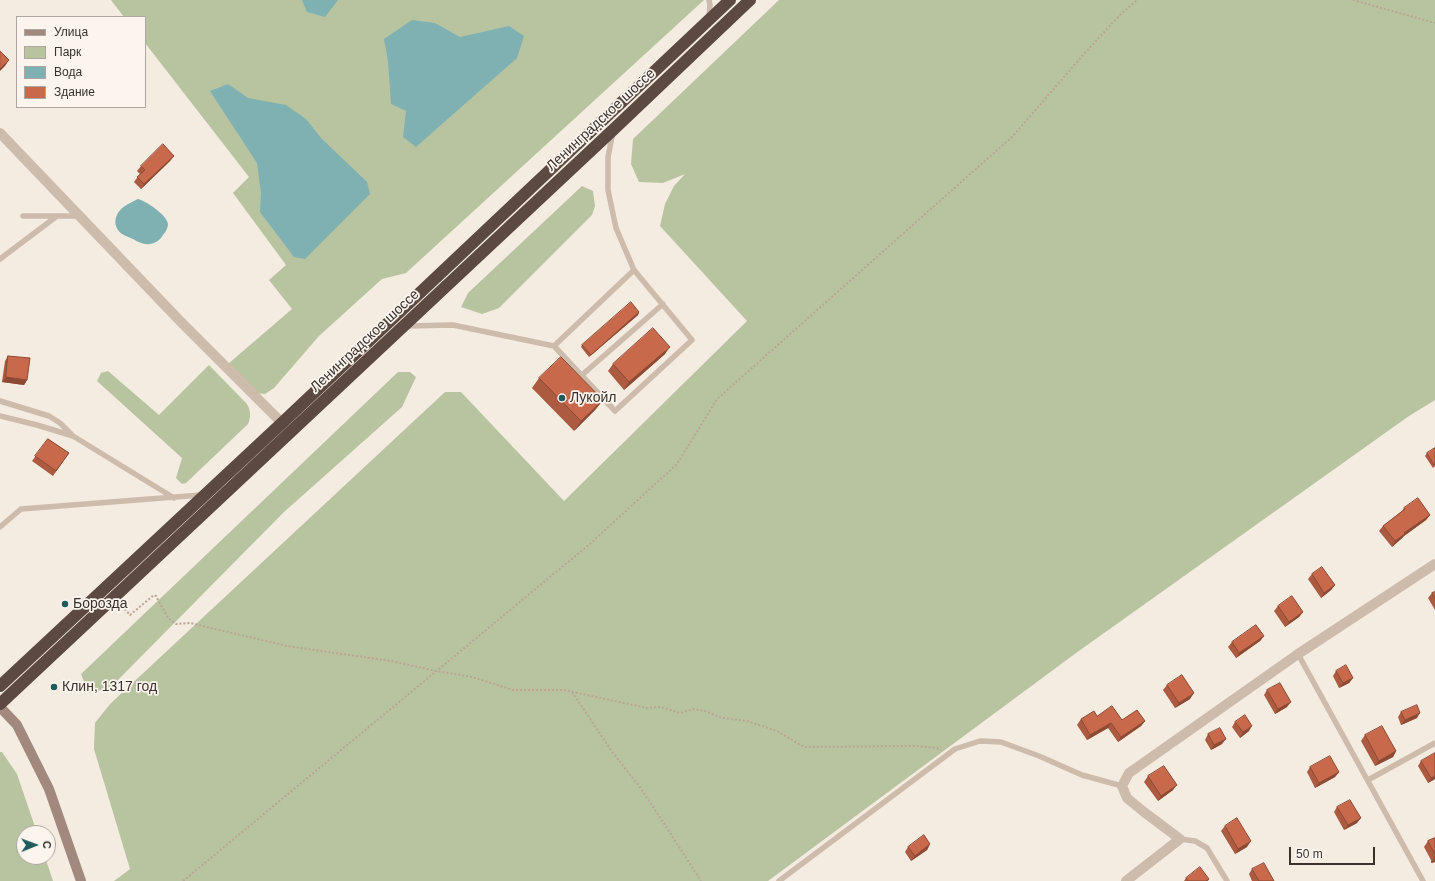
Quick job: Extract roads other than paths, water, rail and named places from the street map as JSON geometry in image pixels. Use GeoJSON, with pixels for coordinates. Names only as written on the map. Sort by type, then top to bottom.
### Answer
{"type":"FeatureCollection","features":[{"type":"Feature","properties":{"kind":"highway","name":"Ленинградское шоссе"},"geometry":{"type":"LineString","coordinates":[[0,686],[282,423],[730,0]]}},
{"type":"Feature","properties":{"kind":"highway","name":"Ленинградское шоссе"},"geometry":{"type":"LineString","coordinates":[[0,704],[750,0]]}},
{"type":"Feature","properties":{"kind":"street"},"geometry":{"type":"LineString","coordinates":[[0,133],[181,322],[282,423]]}},
{"type":"Feature","properties":{"kind":"street"},"geometry":{"type":"LineString","coordinates":[[1126,881],[1180,839],[1127,798],[1122,786],[1129,773],[1298,654],[1435,564]]}},
{"type":"Feature","properties":{"kind":"street"},"geometry":{"type":"LineString","coordinates":[[0,707],[17,725],[49,789],[81,881]]}},
{"type":"Feature","properties":{"kind":"lane"},"geometry":{"type":"LineString","coordinates":[[709,0],[709,20]]}},
{"type":"Feature","properties":{"kind":"lane"},"geometry":{"type":"LineString","coordinates":[[402,327],[430,324],[453,324],[554,346],[615,411],[692,340],[634,270],[616,228],[608,190],[608,157],[614,129]]}},
{"type":"Feature","properties":{"kind":"lane"},"geometry":{"type":"LineString","coordinates":[[23,216],[79,216]]}},
{"type":"Feature","properties":{"kind":"lane"},"geometry":{"type":"LineString","coordinates":[[0,259],[57,216]]}},
{"type":"Feature","properties":{"kind":"lane"},"geometry":{"type":"LineString","coordinates":[[554,346],[634,270]]}},
{"type":"Feature","properties":{"kind":"lane"},"geometry":{"type":"LineString","coordinates":[[582,375],[663,304]]}},
{"type":"Feature","properties":{"kind":"lane"},"geometry":{"type":"LineString","coordinates":[[0,401],[50,416],[60,423],[73,436],[174,498]]}},
{"type":"Feature","properties":{"kind":"lane"},"geometry":{"type":"LineString","coordinates":[[0,416],[73,436]]}},
{"type":"Feature","properties":{"kind":"lane"},"geometry":{"type":"LineString","coordinates":[[0,527],[21,509],[204,495]]}},
{"type":"Feature","properties":{"kind":"lane"},"geometry":{"type":"LineString","coordinates":[[1298,654],[1423,881]]}},
{"type":"Feature","properties":{"kind":"lane"},"geometry":{"type":"LineString","coordinates":[[779,881],[955,749],[980,741],[1001,742],[1082,775],[1122,786]]}},
{"type":"Feature","properties":{"kind":"lane"},"geometry":{"type":"LineString","coordinates":[[1368,780],[1435,743]]}},
{"type":"Feature","properties":{"kind":"lane"},"geometry":{"type":"LineString","coordinates":[[1180,839],[1195,840],[1207,848],[1227,881]]}},
{"type":"Feature","properties":{"kind":"water"},"geometry":{"type":"Polygon","coordinates":[[[302,0],[338,0],[325,17],[307,12],[302,0]]]}},
{"type":"Feature","properties":{"kind":"water"},"geometry":{"type":"Polygon","coordinates":[[[412,20],[435,23],[460,37],[509,26],[524,36],[517,58],[416,147],[403,137],[406,111],[391,104],[388,61],[384,39],[412,20]]]}},
{"type":"Feature","properties":{"kind":"water"},"geometry":{"type":"Polygon","coordinates":[[[228,84],[248,98],[286,105],[306,119],[322,139],[367,182],[370,194],[305,259],[294,257],[260,212],[261,193],[257,163],[210,91],[228,84]]]}},
{"type":"Feature","properties":{"kind":"water"},"geometry":{"type":"Polygon","coordinates":[[[138,199],[146,202],[156,209],[167,220],[168,226],[165,232],[159,240],[154,243],[143,244],[122,234],[116,227],[115,223],[119,212],[127,205],[138,199]]]}},
{"type":"Feature","properties":{"kind":"place","name":"Лукойл"},"geometry":{"type":"Point","coordinates":[562,398]}},
{"type":"Feature","properties":{"kind":"place","name":"Борозда"},"geometry":{"type":"Point","coordinates":[65,604]}},
{"type":"Feature","properties":{"kind":"place","name":"Клин, 1317 год"},"geometry":{"type":"Point","coordinates":[54,687]}}]}
